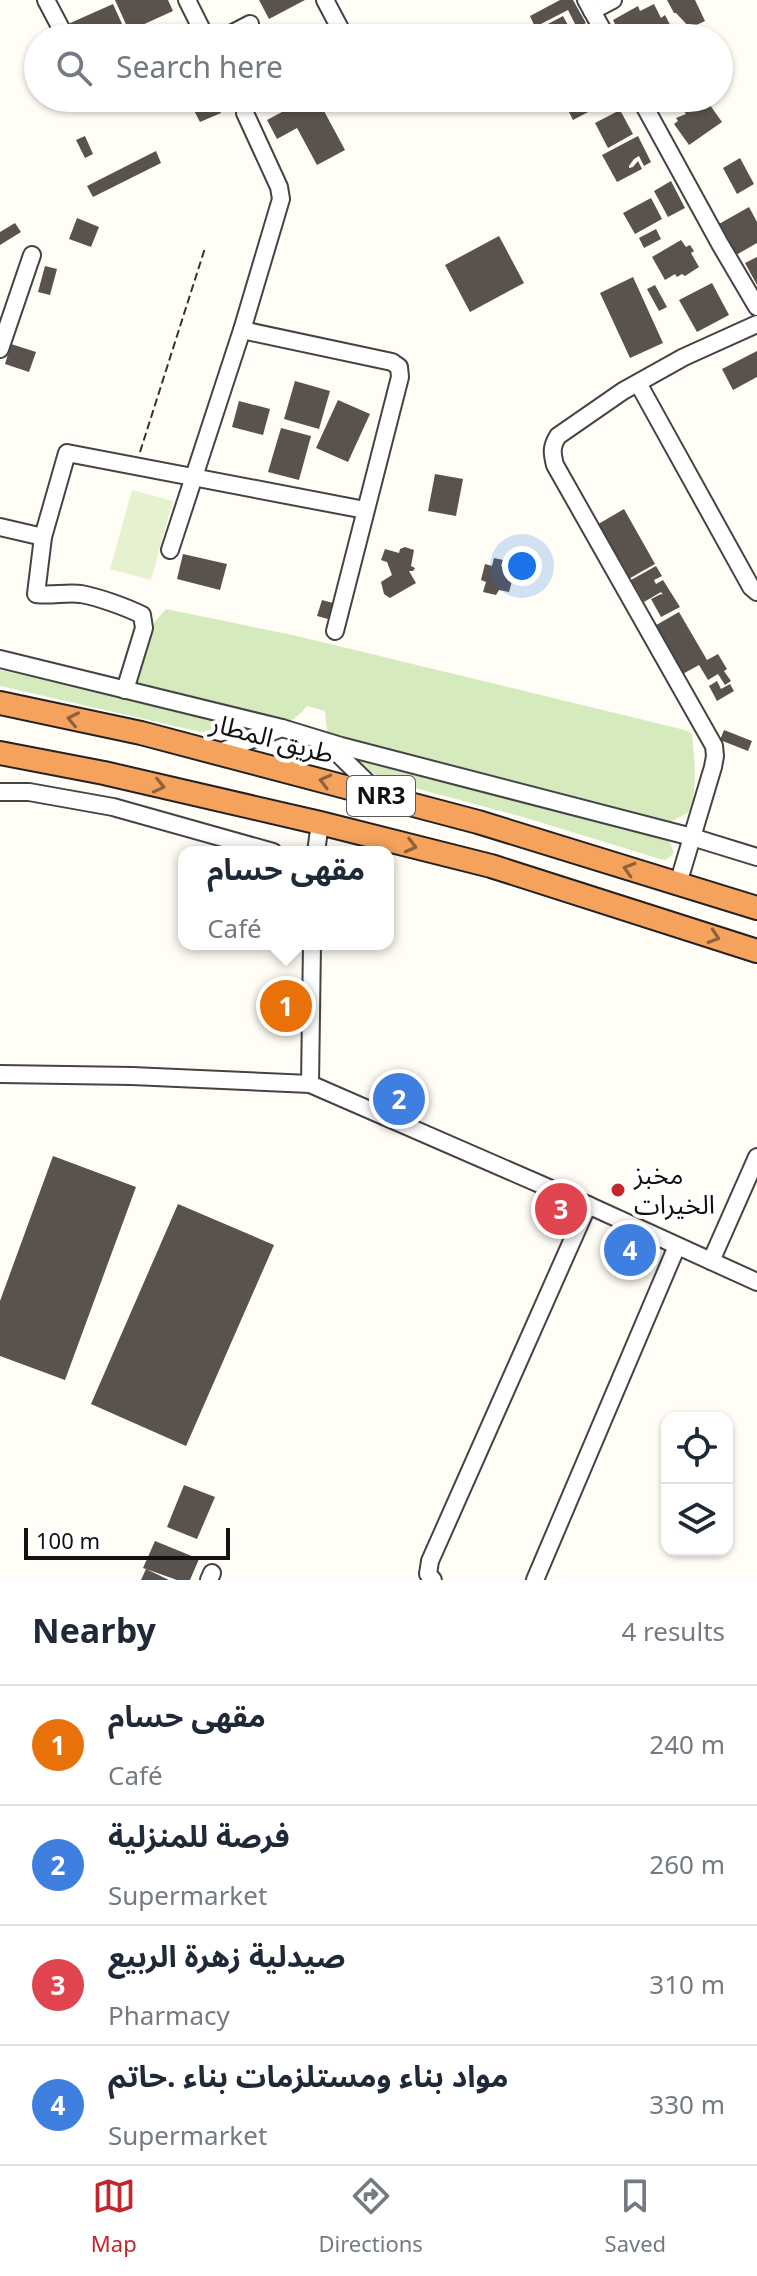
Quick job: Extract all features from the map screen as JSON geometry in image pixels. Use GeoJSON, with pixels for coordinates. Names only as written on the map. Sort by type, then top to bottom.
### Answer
{"type":"FeatureCollection","features":[{"type":"Feature","properties":{"kind":"highway","name":"طريق المطار"},"geometry":{"type":"LineString","coordinates":[[0,703],[141,733],[478,822],[757,908]]}},
{"type":"Feature","properties":{"kind":"highway","name":"NR3"},"geometry":{"type":"LineString","coordinates":[[0,753],[104,773],[491,866],[757,951]]}},
{"type":"Feature","properties":{"kind":"street"},"geometry":{"type":"LineString","coordinates":[[46,0],[59,24]]}},
{"type":"Feature","properties":{"kind":"street"},"geometry":{"type":"LineString","coordinates":[[187,0],[199,24]]}},
{"type":"Feature","properties":{"kind":"street"},"geometry":{"type":"LineString","coordinates":[[325,0],[338,24]]}},
{"type":"Feature","properties":{"kind":"street"},"geometry":{"type":"LineString","coordinates":[[599,24],[589,5],[613,0]]}},
{"type":"Feature","properties":{"kind":"street"},"geometry":{"type":"LineString","coordinates":[[648,112],[757,307]]}},
{"type":"Feature","properties":{"kind":"street"},"geometry":{"type":"LineString","coordinates":[[170,550],[242,330],[281,193],[245,113]]}},
{"type":"Feature","properties":{"kind":"street"},"geometry":{"type":"LineString","coordinates":[[0,349],[32,255]]}},
{"type":"Feature","properties":{"kind":"street"},"geometry":{"type":"LineString","coordinates":[[678,884],[713,767],[714,746],[555,465],[553,444],[558,436],[638,383],[684,357],[757,324]]}},
{"type":"Feature","properties":{"kind":"street"},"geometry":{"type":"LineString","coordinates":[[242,330],[392,362],[399,367],[400,377],[335,631]]}},
{"type":"Feature","properties":{"kind":"street"},"geometry":{"type":"LineString","coordinates":[[638,383],[751,587],[757,592]]}},
{"type":"Feature","properties":{"kind":"street"},"geometry":{"type":"LineString","coordinates":[[125,690],[144,628],[142,615],[79,593],[36,594],[43,537],[67,453],[365,510]]}},
{"type":"Feature","properties":{"kind":"street"},"geometry":{"type":"LineString","coordinates":[[0,527],[43,537]]}},
{"type":"Feature","properties":{"kind":"street"},"geometry":{"type":"LineString","coordinates":[[0,659],[282,728],[757,857]]}},
{"type":"Feature","properties":{"kind":"street"},"geometry":{"type":"LineString","coordinates":[[217,753],[282,728]]}},
{"type":"Feature","properties":{"kind":"street"},"geometry":{"type":"LineString","coordinates":[[324,741],[381,796]]}},
{"type":"Feature","properties":{"kind":"street"},"geometry":{"type":"LineString","coordinates":[[0,792],[29,792],[113,807],[252,846]]}},
{"type":"Feature","properties":{"kind":"street"},"geometry":{"type":"LineString","coordinates":[[317,846],[320,823]]}},
{"type":"Feature","properties":{"kind":"street"},"geometry":{"type":"LineString","coordinates":[[310,1084],[312,950]]}},
{"type":"Feature","properties":{"kind":"street"},"geometry":{"type":"LineString","coordinates":[[0,1074],[310,1084],[757,1282]]}},
{"type":"Feature","properties":{"kind":"street"},"geometry":{"type":"LineString","coordinates":[[711,1261],[757,1157]]}},
{"type":"Feature","properties":{"kind":"street"},"geometry":{"type":"LineString","coordinates":[[433,1580],[428,1574],[430,1561],[588,1205]]}},
{"type":"Feature","properties":{"kind":"street"},"geometry":{"type":"LineString","coordinates":[[535,1580],[677,1246]]}},
{"type":"Feature","properties":{"kind":"path"},"geometry":{"type":"LineString","coordinates":[[135,467],[205,248]]}},
{"type":"Feature","properties":{"kind":"green space"},"geometry":{"type":"Polygon","coordinates":[[[132,490],[173,501],[151,580],[110,569],[132,490]]]}},
{"type":"Feature","properties":{"kind":"green space"},"geometry":{"type":"Polygon","coordinates":[[[166,609],[297,636],[685,730],[692,734],[694,754],[695,785],[688,813],[663,825],[334,737],[327,732],[325,711],[307,706],[287,724],[140,685],[136,681],[137,670],[153,624],[166,609]]]}},
{"type":"Feature","properties":{"kind":"green space"},"geometry":{"type":"Polygon","coordinates":[[[0,670],[254,731],[223,737],[0,686],[0,670]]]}},
{"type":"Feature","properties":{"kind":"green space"},"geometry":{"type":"Polygon","coordinates":[[[356,760],[669,841],[674,853],[666,860],[660,859],[523,817],[381,779],[356,760]]]}},
{"type":"Feature","properties":{"kind":"building"},"geometry":{"type":"Polygon","coordinates":[[[115,0],[168,0],[173,11],[144,24],[126,24],[115,0]]]}},
{"type":"Feature","properties":{"kind":"building"},"geometry":{"type":"Polygon","coordinates":[[[259,0],[305,0],[269,19],[259,0]]]}},
{"type":"Feature","properties":{"kind":"building"},"geometry":{"type":"Polygon","coordinates":[[[560,0],[573,0],[586,23],[575,24],[568,10],[541,24],[534,24],[530,16],[560,0]]]}},
{"type":"Feature","properties":{"kind":"building"},"geometry":{"type":"Polygon","coordinates":[[[667,0],[695,0],[705,21],[686,24],[674,13],[667,0]]]}},
{"type":"Feature","properties":{"kind":"building"},"geometry":{"type":"Polygon","coordinates":[[[113,4],[122,24],[68,24],[113,4]]]}},
{"type":"Feature","properties":{"kind":"building"},"geometry":{"type":"Polygon","coordinates":[[[654,4],[661,18],[665,15],[670,24],[615,24],[613,20],[638,6],[640,11],[654,4]]]}},
{"type":"Feature","properties":{"kind":"building"},"geometry":{"type":"Polygon","coordinates":[[[563,16],[567,24],[548,24],[563,16]]]}},
{"type":"Feature","properties":{"kind":"building"},"geometry":{"type":"Polygon","coordinates":[[[195,112],[221,113],[200,122],[195,112]]]}},
{"type":"Feature","properties":{"kind":"building"},"geometry":{"type":"Polygon","coordinates":[[[282,112],[325,112],[345,150],[317,165],[297,128],[277,139],[267,120],[282,112]]]}},
{"type":"Feature","properties":{"kind":"building"},"geometry":{"type":"Polygon","coordinates":[[[569,112],[588,112],[573,120],[569,112]]]}},
{"type":"Feature","properties":{"kind":"building"},"geometry":{"type":"Polygon","coordinates":[[[621,112],[633,134],[608,148],[595,123],[621,112]]]}},
{"type":"Feature","properties":{"kind":"building"},"geometry":{"type":"Polygon","coordinates":[[[685,112],[715,112],[722,122],[689,145],[674,124],[678,121],[676,118],[686,114],[685,112]]]}},
{"type":"Feature","properties":{"kind":"building"},"geometry":{"type":"Polygon","coordinates":[[[85,136],[93,154],[85,158],[76,140],[85,136]]]}},
{"type":"Feature","properties":{"kind":"building"},"geometry":{"type":"Polygon","coordinates":[[[638,136],[651,162],[644,166],[639,156],[629,168],[638,161],[642,169],[617,182],[602,155],[638,136]]]}},
{"type":"Feature","properties":{"kind":"building"},"geometry":{"type":"Polygon","coordinates":[[[156,151],[161,163],[93,197],[87,186],[156,151]]]}},
{"type":"Feature","properties":{"kind":"building"},"geometry":{"type":"Polygon","coordinates":[[[740,158],[754,184],[737,194],[723,168],[740,158]]]}},
{"type":"Feature","properties":{"kind":"building"},"geometry":{"type":"Polygon","coordinates":[[[671,181],[685,208],[668,217],[654,191],[671,181]]]}},
{"type":"Feature","properties":{"kind":"building"},"geometry":{"type":"Polygon","coordinates":[[[651,198],[662,219],[635,234],[623,213],[651,198]]]}},
{"type":"Feature","properties":{"kind":"building"},"geometry":{"type":"Polygon","coordinates":[[[749,207],[757,222],[757,243],[736,255],[719,224],[749,207]]]}},
{"type":"Feature","properties":{"kind":"building"},"geometry":{"type":"Polygon","coordinates":[[[77,218],[99,227],[91,247],[69,239],[77,218]]]}},
{"type":"Feature","properties":{"kind":"building"},"geometry":{"type":"Polygon","coordinates":[[[15,223],[21,232],[0,245],[0,232],[15,223]]]}},
{"type":"Feature","properties":{"kind":"building"},"geometry":{"type":"Polygon","coordinates":[[[656,229],[661,239],[644,248],[639,238],[656,229]]]}},
{"type":"Feature","properties":{"kind":"building"},"geometry":{"type":"Polygon","coordinates":[[[499,236],[524,283],[470,312],[445,265],[499,236]]]}},
{"type":"Feature","properties":{"kind":"building"},"geometry":{"type":"Polygon","coordinates":[[[681,240],[694,251],[691,253],[699,267],[685,276],[677,277],[675,274],[665,280],[652,257],[681,240]]]}},
{"type":"Feature","properties":{"kind":"building"},"geometry":{"type":"Polygon","coordinates":[[[757,257],[757,285],[745,263],[757,257]]]}},
{"type":"Feature","properties":{"kind":"building"},"geometry":{"type":"Polygon","coordinates":[[[45,266],[57,269],[50,295],[38,292],[45,266]]]}},
{"type":"Feature","properties":{"kind":"building"},"geometry":{"type":"Polygon","coordinates":[[[633,277],[663,343],[630,358],[600,293],[633,277]]]}},
{"type":"Feature","properties":{"kind":"building"},"geometry":{"type":"Polygon","coordinates":[[[712,283],[729,315],[697,332],[679,300],[712,283]]]}},
{"type":"Feature","properties":{"kind":"building"},"geometry":{"type":"Polygon","coordinates":[[[655,285],[667,307],[659,311],[647,289],[655,285]]]}},
{"type":"Feature","properties":{"kind":"building"},"geometry":{"type":"Polygon","coordinates":[[[11,344],[36,352],[29,372],[5,364],[11,344]]]}},
{"type":"Feature","properties":{"kind":"building"},"geometry":{"type":"Polygon","coordinates":[[[757,351],[757,377],[733,390],[722,369],[757,351]]]}},
{"type":"Feature","properties":{"kind":"building"},"geometry":{"type":"Polygon","coordinates":[[[295,381],[330,391],[319,429],[284,419],[295,381]]]}},
{"type":"Feature","properties":{"kind":"building"},"geometry":{"type":"Polygon","coordinates":[[[338,400],[370,414],[348,462],[316,448],[338,400]]]}},
{"type":"Feature","properties":{"kind":"building"},"geometry":{"type":"Polygon","coordinates":[[[239,401],[270,409],[263,435],[232,427],[239,401]]]}},
{"type":"Feature","properties":{"kind":"building"},"geometry":{"type":"Polygon","coordinates":[[[281,428],[311,436],[299,480],[268,472],[281,428]]]}},
{"type":"Feature","properties":{"kind":"building"},"geometry":{"type":"Polygon","coordinates":[[[435,474],[463,479],[456,516],[428,511],[435,474]]]}},
{"type":"Feature","properties":{"kind":"building"},"geometry":{"type":"Polygon","coordinates":[[[624,509],[655,564],[625,581],[595,526],[624,509]]]}},
{"type":"Feature","properties":{"kind":"building"},"geometry":{"type":"Polygon","coordinates":[[[405,547],[414,550],[411,566],[415,568],[409,571],[416,583],[390,598],[384,594],[381,582],[392,575],[387,562],[381,560],[385,549],[399,553],[405,547]]]}},
{"type":"Feature","properties":{"kind":"building"},"geometry":{"type":"Polygon","coordinates":[[[183,554],[227,564],[220,590],[177,579],[183,554]]]}},
{"type":"Feature","properties":{"kind":"building"},"geometry":{"type":"Polygon","coordinates":[[[494,558],[503,560],[501,566],[515,570],[509,592],[499,590],[496,595],[483,592],[486,582],[481,580],[485,564],[492,566],[494,558]]]}},
{"type":"Feature","properties":{"kind":"building"},"geometry":{"type":"Polygon","coordinates":[[[656,566],[662,576],[654,580],[656,584],[663,580],[680,607],[661,617],[651,599],[663,595],[661,592],[644,602],[631,580],[656,566]]]}},
{"type":"Feature","properties":{"kind":"building"},"geometry":{"type":"Polygon","coordinates":[[[322,600],[333,603],[328,619],[317,616],[322,600]]]}},
{"type":"Feature","properties":{"kind":"building"},"geometry":{"type":"Polygon","coordinates":[[[679,612],[707,660],[718,654],[731,681],[725,685],[718,674],[708,680],[699,665],[679,676],[651,628],[679,612]]]}},
{"type":"Feature","properties":{"kind":"building"},"geometry":{"type":"Polygon","coordinates":[[[717,681],[721,689],[730,684],[734,691],[717,701],[709,686],[717,681]]]}},
{"type":"Feature","properties":{"kind":"building"},"geometry":{"type":"Polygon","coordinates":[[[724,730],[752,741],[748,751],[720,740],[724,730]]]}},
{"type":"Feature","properties":{"kind":"building"},"geometry":{"type":"Polygon","coordinates":[[[53,1156],[136,1187],[65,1380],[0,1356],[0,1301],[53,1156]]]}},
{"type":"Feature","properties":{"kind":"building"},"geometry":{"type":"Polygon","coordinates":[[[178,1204],[274,1245],[186,1446],[91,1404],[178,1204]]]}},
{"type":"Feature","properties":{"kind":"building"},"geometry":{"type":"Polygon","coordinates":[[[184,1485],[215,1497],[197,1539],[167,1527],[184,1485]]]}},
{"type":"Feature","properties":{"kind":"building"},"geometry":{"type":"Polygon","coordinates":[[[155,1541],[199,1559],[190,1580],[177,1580],[143,1568],[155,1541]]]}},
{"type":"Feature","properties":{"kind":"building"},"geometry":{"type":"Polygon","coordinates":[[[146,1569],[169,1580],[141,1580],[146,1569]]]}},
{"type":"Feature","properties":{"kind":"place","name":"مقهى حسام"},"geometry":{"type":"Point","coordinates":[286,1006]}},
{"type":"Feature","properties":{"kind":"place","name":"فرصة للمنزلية"},"geometry":{"type":"Point","coordinates":[399,1099]}},
{"type":"Feature","properties":{"kind":"place","name":"مخبز الخيرات"},"geometry":{"type":"Point","coordinates":[618,1190]}},
{"type":"Feature","properties":{"kind":"place","name":"صيدلية زهرة الربيع"},"geometry":{"type":"Point","coordinates":[561,1209]}},
{"type":"Feature","properties":{"kind":"place","name":"مواد بناء ومستلزمات بناء .حاتم"},"geometry":{"type":"Point","coordinates":[630,1250]}}]}
